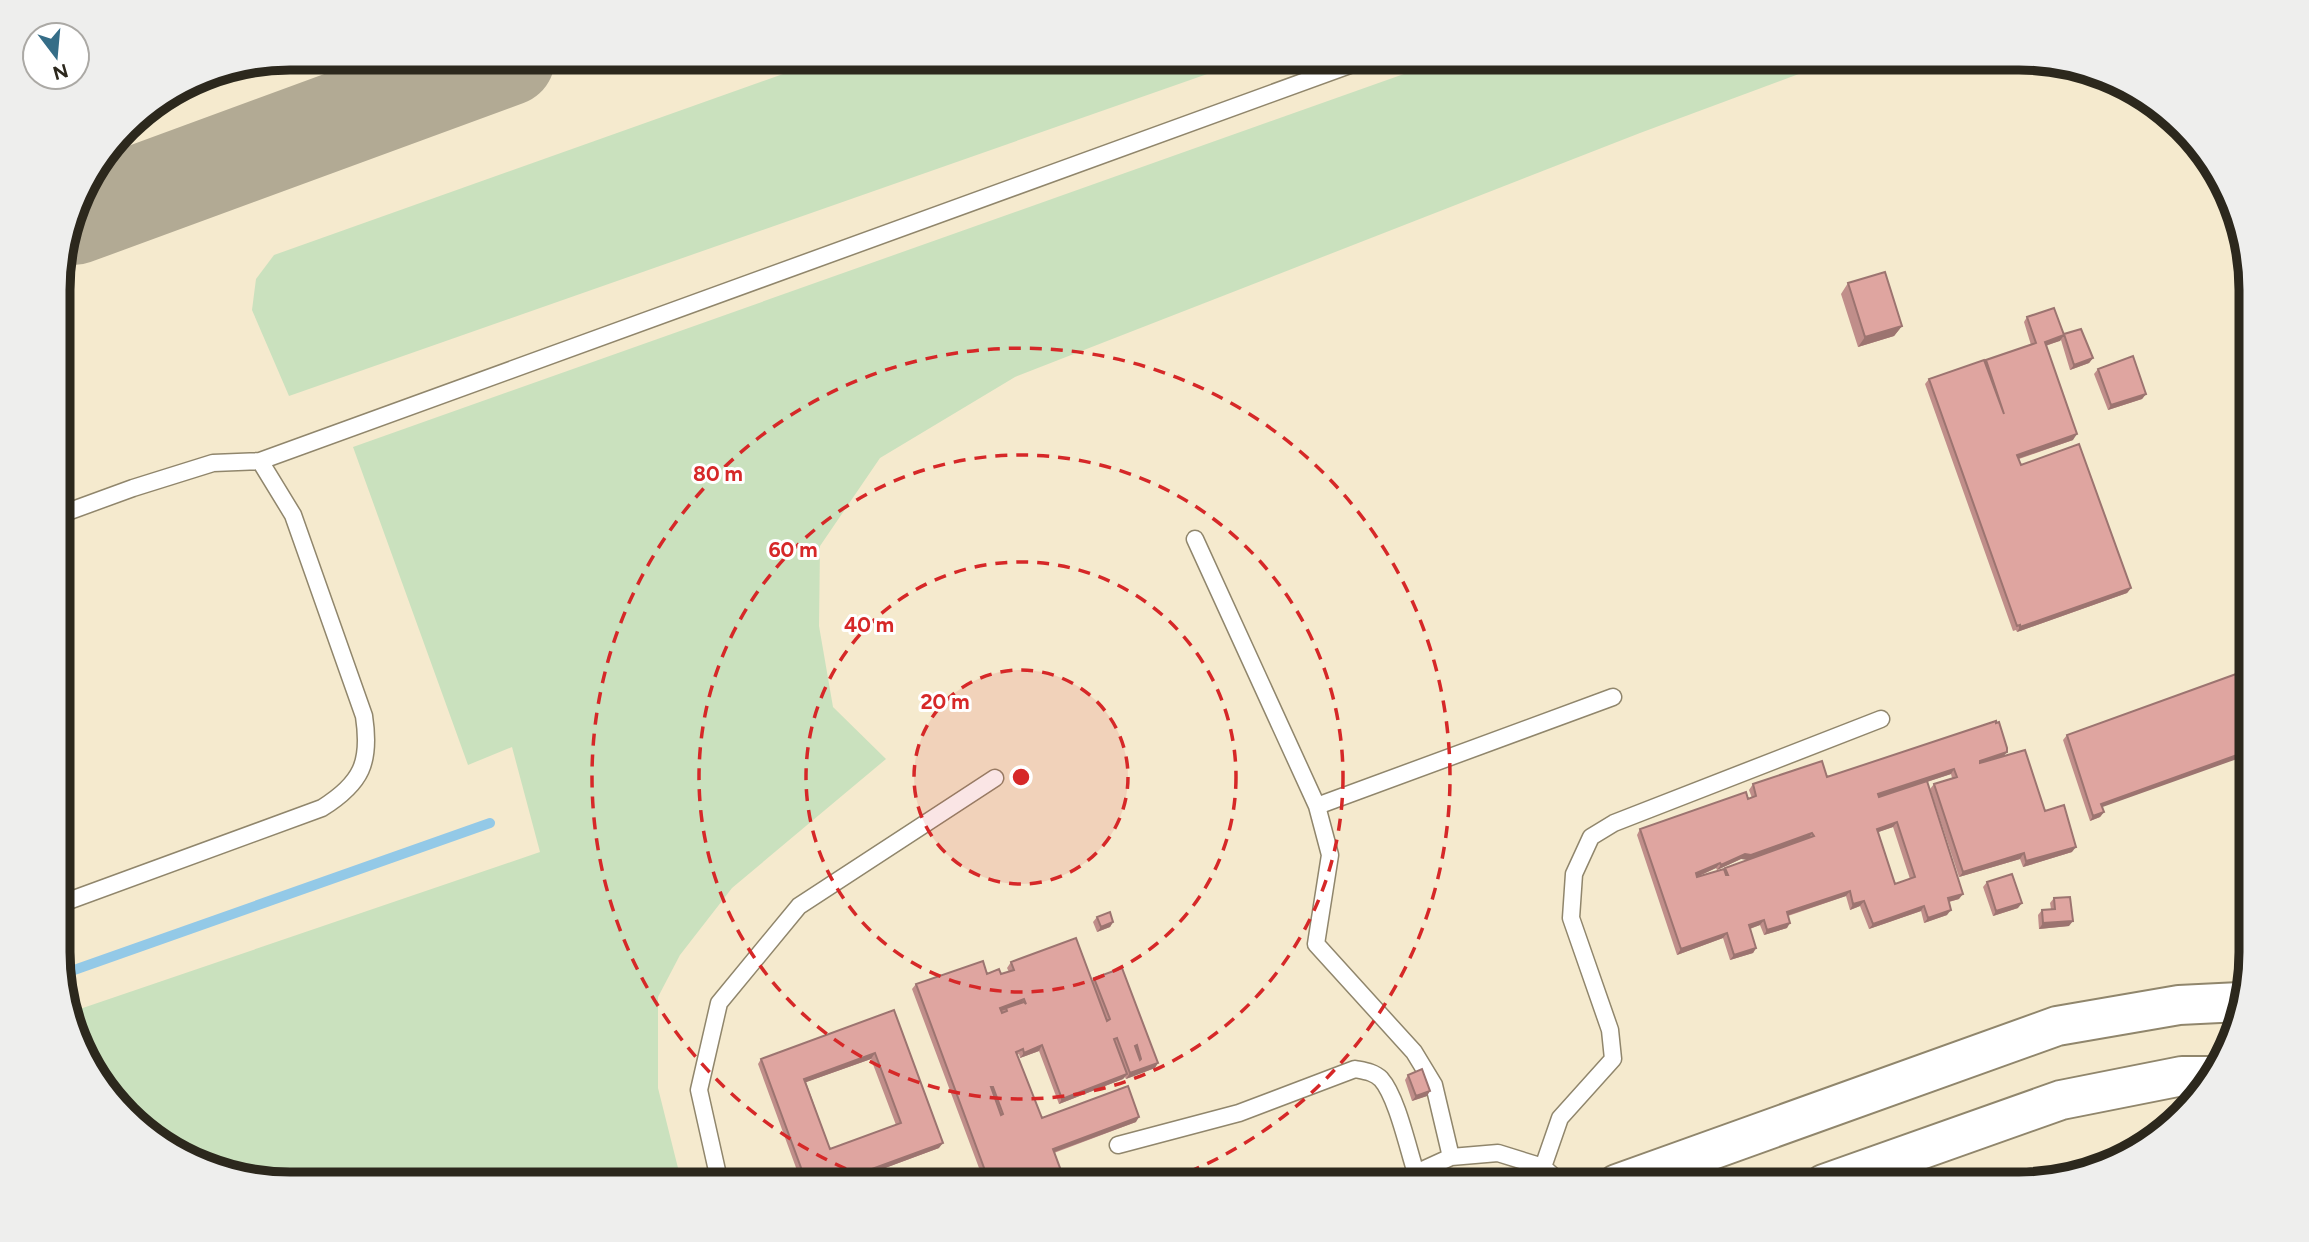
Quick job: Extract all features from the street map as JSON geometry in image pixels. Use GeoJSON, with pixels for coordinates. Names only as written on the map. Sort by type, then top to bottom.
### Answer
{"type":"FeatureCollection","features":[{"type":"Feature","properties":{"kind":"street"},"geometry":{"type":"LineString","coordinates":[[1651,1172],[2057,1026],[2179,1005],[2232,1002]]}},
{"type":"Feature","properties":{"kind":"street"},"geometry":{"type":"LineString","coordinates":[[1858,1172],[2061,1100],[2182,1076],[2200,1076]]}},
{"type":"Feature","properties":{"kind":"lane"},"geometry":{"type":"LineString","coordinates":[[70,511],[213,463],[260,461],[1336,70]]}},
{"type":"Feature","properties":{"kind":"lane"},"geometry":{"type":"LineString","coordinates":[[70,900],[322,808],[342,796],[356,779],[365,760],[367,738],[364,716],[293,515],[260,461]]}},
{"type":"Feature","properties":{"kind":"lane"},"geometry":{"type":"LineString","coordinates":[[1195,539],[1317,806],[1330,855],[1316,944],[1414,1052],[1434,1085],[1451,1157]]}},
{"type":"Feature","properties":{"kind":"lane"},"geometry":{"type":"LineString","coordinates":[[1317,806],[1613,697]]}},
{"type":"Feature","properties":{"kind":"lane"},"geometry":{"type":"LineString","coordinates":[[1543,1167],[1560,1118],[1613,1059],[1610,1030],[1571,918],[1573,874],[1591,837],[1614,823],[1881,719]]}},
{"type":"Feature","properties":{"kind":"lane"},"geometry":{"type":"LineString","coordinates":[[717,1172],[699,1090],[719,1003],[799,906],[995,778]]}},
{"type":"Feature","properties":{"kind":"lane"},"geometry":{"type":"LineString","coordinates":[[1118,1145],[1239,1113],[1356,1069],[1371,1073],[1381,1080],[1392,1097],[1409,1172]]}},
{"type":"Feature","properties":{"kind":"lane"},"geometry":{"type":"LineString","coordinates":[[1424,1172],[1451,1157],[1498,1153],[1543,1167],[1549,1172]]}},
{"type":"Feature","properties":{"kind":"green space"},"geometry":{"type":"Polygon","coordinates":[[[794,70],[1219,70],[289,396],[252,310],[256,279],[274,255],[794,70]]]}},
{"type":"Feature","properties":{"kind":"green space"},"geometry":{"type":"Polygon","coordinates":[[[1415,70],[1810,70],[1640,133],[1015,377],[880,458],[820,546],[819,626],[833,707],[886,759],[732,888],[680,955],[658,997],[658,1088],[679,1172],[290,1172],[233,1164],[193,1149],[168,1135],[145,1117],[107,1074],[93,1049],[78,1010],[540,852],[512,747],[468,765],[353,447],[1415,70]]]}},
{"type":"Feature","properties":{"kind":"building"},"geometry":{"type":"Polygon","coordinates":[[[1885,272],[1902,326],[1865,337],[1848,283],[1885,272]]]}},
{"type":"Feature","properties":{"kind":"building"},"geometry":{"type":"Polygon","coordinates":[[[2054,308],[2064,335],[2045,342],[2077,434],[2017,455],[2021,465],[2079,444],[2131,588],[2020,627],[2017,626],[1929,379],[1984,360],[2004,414],[1986,360],[2036,343],[2027,317],[2054,308]]]}},
{"type":"Feature","properties":{"kind":"building"},"geometry":{"type":"Polygon","coordinates":[[[2081,329],[2093,358],[2074,365],[2064,334],[2081,329]]]}},
{"type":"Feature","properties":{"kind":"building"},"geometry":{"type":"Polygon","coordinates":[[[2133,356],[2146,394],[2111,405],[2098,369],[2133,356]]]}},
{"type":"Feature","properties":{"kind":"building"},"geometry":{"type":"Polygon","coordinates":[[[2239,673],[2239,754],[2101,804],[2104,812],[2093,816],[2067,735],[2239,673]]]}},
{"type":"Feature","properties":{"kind":"building"},"geometry":{"type":"Polygon","coordinates":[[[1996,721],[1999,722],[2007,752],[1980,763],[2025,750],[2045,811],[2064,805],[2076,847],[2026,861],[2024,853],[1963,872],[1934,784],[1957,777],[1954,769],[1878,794],[1879,797],[1927,781],[1963,894],[1948,898],[1951,910],[1928,918],[1924,906],[1873,924],[1864,901],[1853,904],[1850,891],[1787,912],[1790,923],[1767,930],[1764,920],[1749,925],[1756,948],[1734,955],[1727,933],[1681,949],[1640,829],[1746,792],[1748,799],[1756,796],[1753,784],[1822,761],[1827,777],[1996,721]],[[1897,822],[1877,829],[1895,884],[1915,877],[1897,822]],[[1812,833],[1751,855],[1745,854],[1721,865],[1720,863],[1696,873],[1697,877],[1724,869],[1728,875],[1725,868],[1814,836],[1812,833]]]}},
{"type":"Feature","properties":{"kind":"building"},"geometry":{"type":"Polygon","coordinates":[[[2012,874],[2022,903],[1996,911],[1987,882],[2012,874]]]}},
{"type":"Feature","properties":{"kind":"building"},"geometry":{"type":"Polygon","coordinates":[[[2070,897],[2073,921],[2043,923],[2042,910],[2055,909],[2054,898],[2070,897]]]}},
{"type":"Feature","properties":{"kind":"building"},"geometry":{"type":"Polygon","coordinates":[[[1110,912],[1113,922],[1101,927],[1097,917],[1110,912]]]}},
{"type":"Feature","properties":{"kind":"building"},"geometry":{"type":"Polygon","coordinates":[[[1076,938],[1107,1021],[1110,1019],[1094,978],[1122,968],[1158,1063],[1130,1073],[1117,1038],[1114,1039],[1127,1074],[1062,1099],[1042,1045],[1024,1053],[1023,1049],[1016,1052],[1042,1118],[1128,1086],[1139,1117],[1053,1149],[1062,1172],[986,1172],[916,984],[983,961],[987,974],[999,969],[1001,974],[1014,970],[1011,962],[1076,938]],[[1024,999],[1000,1008],[1002,1013],[1007,1011],[1006,1008],[1024,1002],[1026,1004],[1024,999]],[[991,1087],[1001,1115],[1003,1114],[991,1087]]]}},
{"type":"Feature","properties":{"kind":"building"},"geometry":{"type":"Polygon","coordinates":[[[894,1010],[943,1143],[864,1172],[803,1172],[761,1059],[894,1010]],[[875,1053],[804,1079],[830,1149],[901,1123],[875,1053]]]}},
{"type":"Feature","properties":{"kind":"building"},"geometry":{"type":"Polygon","coordinates":[[[1422,1069],[1430,1091],[1416,1096],[1408,1075],[1422,1069]]]}},
{"type":"Feature","properties":{"kind":"waterway"},"geometry":{"type":"LineString","coordinates":[[71,971],[490,823]]}},
{"type":"Feature","properties":{"kind":"taxiway"},"geometry":{"type":"LineString","coordinates":[[85,213],[474,70]]}}]}
